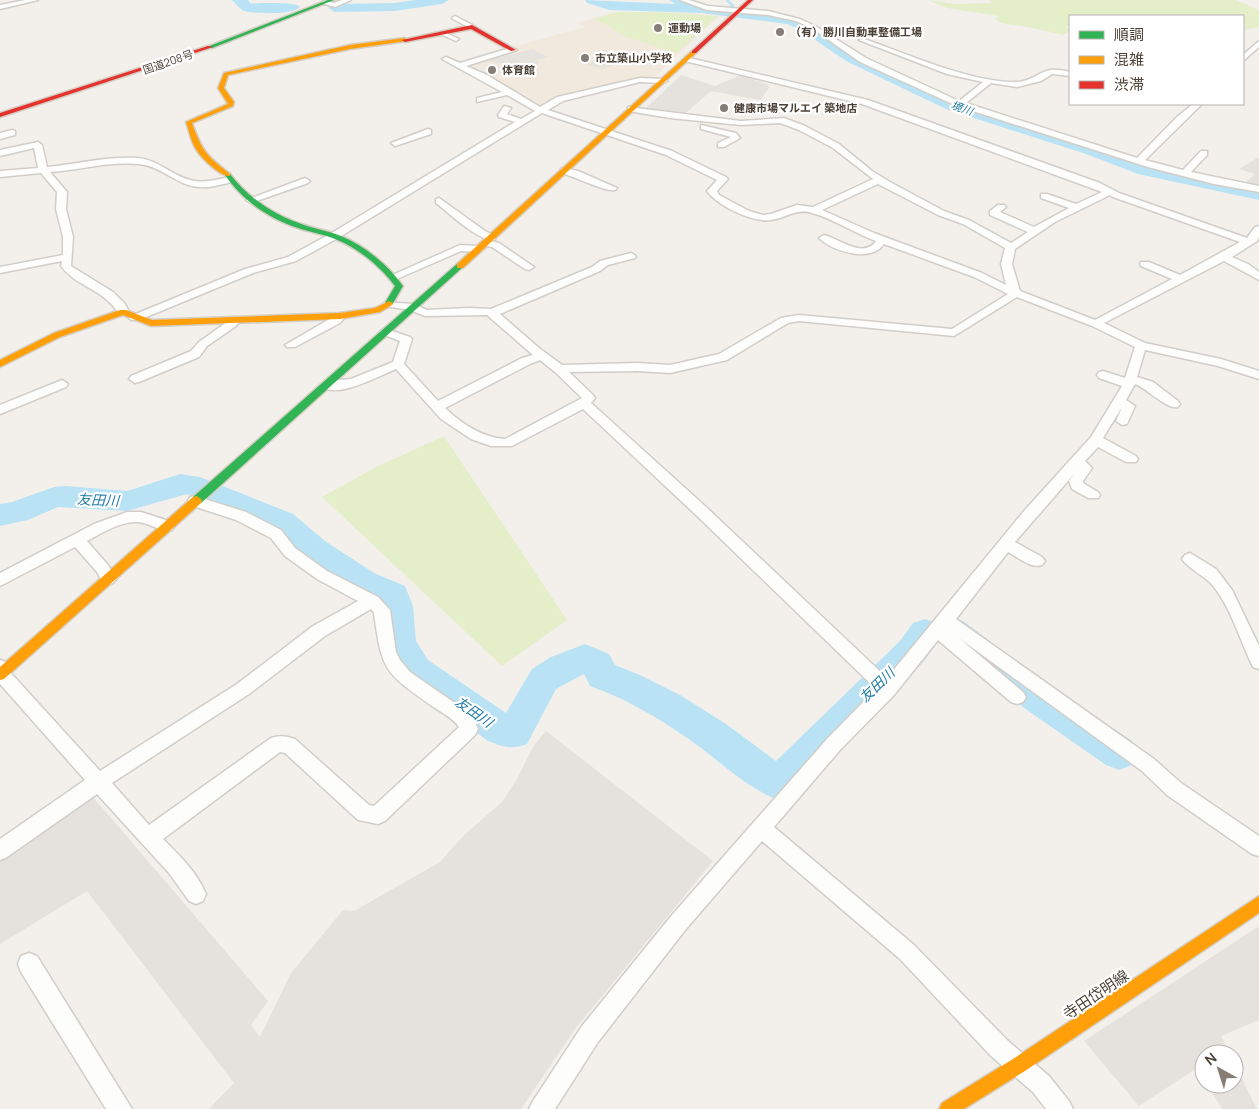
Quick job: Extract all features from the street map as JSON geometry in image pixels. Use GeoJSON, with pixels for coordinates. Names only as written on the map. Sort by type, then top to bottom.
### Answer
{"type":"FeatureCollection","features":[{"type":"Feature","properties":{"kind":"main road"},"geometry":{"type":"LineString","coordinates":[[0,672],[327,385],[751,0]]}},
{"type":"Feature","properties":{"kind":"main road","name":"国道208号"},"geometry":{"type":"LineString","coordinates":[[0,115],[154,67],[328,2]]}},
{"type":"Feature","properties":{"kind":"main road"},"geometry":{"type":"LineString","coordinates":[[0,364],[56,336],[123,312],[151,323],[340,316],[377,310],[389,304],[399,286],[393,277],[356,247],[334,236],[291,224],[250,200],[198,148],[189,122],[231,105],[231,102],[221,88],[226,74],[350,47],[402,41],[472,26],[513,50]]}},
{"type":"Feature","properties":{"kind":"main road","name":"寺田岱明線"},"geometry":{"type":"LineString","coordinates":[[948,1109],[1019,1065],[1259,904]]}},
{"type":"Feature","properties":{"kind":"street"},"geometry":{"type":"LineString","coordinates":[[0,7],[35,0]]}},
{"type":"Feature","properties":{"kind":"street"},"geometry":{"type":"LineString","coordinates":[[328,2],[335,5],[348,0]]}},
{"type":"Feature","properties":{"kind":"street"},"geometry":{"type":"LineString","coordinates":[[683,0],[708,8],[777,15],[798,20],[863,60],[960,104],[1184,174],[1259,189]]}},
{"type":"Feature","properties":{"kind":"street"},"geometry":{"type":"LineString","coordinates":[[455,18],[472,26]]}},
{"type":"Feature","properties":{"kind":"street"},"geometry":{"type":"LineString","coordinates":[[442,32],[456,39]]}},
{"type":"Feature","properties":{"kind":"street"},"geometry":{"type":"LineString","coordinates":[[862,40],[950,72],[990,82],[1017,85],[1038,79],[1051,72],[1068,74]]}},
{"type":"Feature","properties":{"kind":"street"},"geometry":{"type":"LineString","coordinates":[[1244,58],[1259,43]]}},
{"type":"Feature","properties":{"kind":"street"},"geometry":{"type":"LineString","coordinates":[[848,50],[873,44]]}},
{"type":"Feature","properties":{"kind":"street"},"geometry":{"type":"LineString","coordinates":[[461,65],[513,50]]}},
{"type":"Feature","properties":{"kind":"street"},"geometry":{"type":"LineString","coordinates":[[446,59],[461,65],[540,110],[669,153],[723,179],[712,191],[714,194],[755,217],[773,217],[797,208],[814,210],[882,239],[978,275],[1015,293],[1096,324],[1142,346],[1221,364],[1259,375]]}},
{"type":"Feature","properties":{"kind":"street"},"geometry":{"type":"LineString","coordinates":[[688,59],[894,109],[1097,185],[1109,192],[1249,242]]}},
{"type":"Feature","properties":{"kind":"street"},"geometry":{"type":"LineString","coordinates":[[135,318],[249,271],[292,259],[334,236],[566,96],[640,80],[663,81]]}},
{"type":"Feature","properties":{"kind":"street"},"geometry":{"type":"LineString","coordinates":[[960,104],[970,97],[976,88],[990,82]]}},
{"type":"Feature","properties":{"kind":"street"},"geometry":{"type":"LineString","coordinates":[[480,100],[509,92]]}},
{"type":"Feature","properties":{"kind":"street"},"geometry":{"type":"LineString","coordinates":[[1140,161],[1197,105]]}},
{"type":"Feature","properties":{"kind":"street"},"geometry":{"type":"LineString","coordinates":[[507,108],[502,115],[522,122]]}},
{"type":"Feature","properties":{"kind":"street"},"geometry":{"type":"LineString","coordinates":[[631,109],[741,123],[781,120],[802,128],[836,146],[869,173],[887,184],[941,213],[966,222],[1011,247]]}},
{"type":"Feature","properties":{"kind":"street"},"geometry":{"type":"LineString","coordinates":[[708,120],[703,127],[735,137],[735,140],[721,145]]}},
{"type":"Feature","properties":{"kind":"street"},"geometry":{"type":"LineString","coordinates":[[395,143],[428,132]]}},
{"type":"Feature","properties":{"kind":"street"},"geometry":{"type":"LineString","coordinates":[[0,136],[12,133]]}},
{"type":"Feature","properties":{"kind":"street"},"geometry":{"type":"LineString","coordinates":[[462,150],[474,146],[484,138]]}},
{"type":"Feature","properties":{"kind":"street"},"geometry":{"type":"LineString","coordinates":[[0,153],[38,146],[43,170],[63,195],[61,209],[68,237],[66,266],[70,271],[111,296],[122,305],[123,312]]}},
{"type":"Feature","properties":{"kind":"street"},"geometry":{"type":"LineString","coordinates":[[1184,174],[1204,153]]}},
{"type":"Feature","properties":{"kind":"street"},"geometry":{"type":"LineString","coordinates":[[0,174],[93,163],[139,161],[159,166],[193,184],[208,184],[229,180]]}},
{"type":"Feature","properties":{"kind":"street"},"geometry":{"type":"LineString","coordinates":[[564,171],[575,173],[612,188]]}},
{"type":"Feature","properties":{"kind":"street"},"geometry":{"type":"LineString","coordinates":[[250,200],[305,181]]}},
{"type":"Feature","properties":{"kind":"street"},"geometry":{"type":"LineString","coordinates":[[814,210],[877,181],[887,184]]}},
{"type":"Feature","properties":{"kind":"street"},"geometry":{"type":"LineString","coordinates":[[1015,293],[1006,261],[1007,252],[1011,247],[1052,220],[1109,192]]}},
{"type":"Feature","properties":{"kind":"street"},"geometry":{"type":"LineString","coordinates":[[1044,196],[1077,208]]}},
{"type":"Feature","properties":{"kind":"street"},"geometry":{"type":"LineString","coordinates":[[440,200],[481,233],[485,243]]}},
{"type":"Feature","properties":{"kind":"street"},"geometry":{"type":"LineString","coordinates":[[1001,207],[992,213],[1035,231]]}},
{"type":"Feature","properties":{"kind":"street"},"geometry":{"type":"LineString","coordinates":[[1096,324],[1224,257],[1249,242],[1259,229]]}},
{"type":"Feature","properties":{"kind":"street"},"geometry":{"type":"LineString","coordinates":[[824,238],[860,253],[870,250],[880,243],[882,239]]}},
{"type":"Feature","properties":{"kind":"street"},"geometry":{"type":"LineString","coordinates":[[393,277],[460,248],[485,243],[495,245],[529,267]]}},
{"type":"Feature","properties":{"kind":"street"},"geometry":{"type":"LineString","coordinates":[[389,304],[413,307],[425,313],[469,311],[492,313],[596,269],[604,263],[632,256]]}},
{"type":"Feature","properties":{"kind":"street"},"geometry":{"type":"LineString","coordinates":[[0,270],[67,257]]}},
{"type":"Feature","properties":{"kind":"street"},"geometry":{"type":"LineString","coordinates":[[1224,257],[1244,266],[1259,277]]}},
{"type":"Feature","properties":{"kind":"street"},"geometry":{"type":"LineString","coordinates":[[1144,264],[1180,279]]}},
{"type":"Feature","properties":{"kind":"street"},"geometry":{"type":"LineString","coordinates":[[559,369],[637,367],[670,369],[723,357],[785,320],[799,318],[954,333],[1015,293]]}},
{"type":"Feature","properties":{"kind":"street"},"geometry":{"type":"LineString","coordinates":[[398,364],[436,407],[461,428],[497,444],[506,443],[584,404],[589,398],[559,369],[492,313]]}},
{"type":"Feature","properties":{"kind":"street"},"geometry":{"type":"LineString","coordinates":[[291,345],[336,321],[340,316]]}},
{"type":"Feature","properties":{"kind":"street"},"geometry":{"type":"LineString","coordinates":[[135,379],[195,354],[203,344],[232,324],[234,320]]}},
{"type":"Feature","properties":{"kind":"street"},"geometry":{"type":"LineString","coordinates":[[327,385],[341,387],[351,385],[386,367],[398,364],[406,339],[386,332]]}},
{"type":"Feature","properties":{"kind":"street"},"geometry":{"type":"LineString","coordinates":[[541,1109],[596,1026],[680,922],[762,829],[882,685],[942,626],[1029,515],[1096,440],[1130,381],[1142,346]]}},
{"type":"Feature","properties":{"kind":"street"},"geometry":{"type":"LineString","coordinates":[[436,407],[526,361],[542,356]]}},
{"type":"Feature","properties":{"kind":"street"},"geometry":{"type":"LineString","coordinates":[[1102,375],[1149,385],[1174,404]]}},
{"type":"Feature","properties":{"kind":"street"},"geometry":{"type":"LineString","coordinates":[[0,410],[62,384]]}},
{"type":"Feature","properties":{"kind":"street"},"geometry":{"type":"LineString","coordinates":[[1119,401],[1129,406],[1122,421]]}},
{"type":"Feature","properties":{"kind":"street"},"geometry":{"type":"LineString","coordinates":[[584,404],[700,510],[882,685]]}},
{"type":"Feature","properties":{"kind":"street"},"geometry":{"type":"LineString","coordinates":[[1096,440],[1131,459]]}},
{"type":"Feature","properties":{"kind":"street"},"geometry":{"type":"LineString","coordinates":[[1077,462],[1085,468],[1076,481],[1077,486],[1093,495]]}},
{"type":"Feature","properties":{"kind":"street"},"geometry":{"type":"LineString","coordinates":[[148,838],[277,744],[289,745],[366,814],[378,815],[469,729],[466,720],[404,677],[393,664],[388,652],[382,610],[372,601],[322,575],[290,552],[276,534],[240,516],[193,503]]}},
{"type":"Feature","properties":{"kind":"street"},"geometry":{"type":"LineString","coordinates":[[0,580],[77,540],[127,517],[141,517],[167,526]]}},
{"type":"Feature","properties":{"kind":"street"},"geometry":{"type":"LineString","coordinates":[[77,540],[103,569],[108,579]]}},
{"type":"Feature","properties":{"kind":"street"},"geometry":{"type":"LineString","coordinates":[[1006,544],[1037,561]]}},
{"type":"Feature","properties":{"kind":"street"},"geometry":{"type":"LineString","coordinates":[[1190,559],[1213,575],[1227,594],[1249,645],[1259,662]]}},
{"type":"Feature","properties":{"kind":"street"},"geometry":{"type":"LineString","coordinates":[[0,850],[98,782],[243,689],[319,631],[372,601]]}},
{"type":"Feature","properties":{"kind":"street"},"geometry":{"type":"LineString","coordinates":[[942,626],[946,637],[1017,697]]}},
{"type":"Feature","properties":{"kind":"street"},"geometry":{"type":"LineString","coordinates":[[942,626],[1148,765],[1174,789],[1259,847]]}},
{"type":"Feature","properties":{"kind":"street"},"geometry":{"type":"LineString","coordinates":[[0,672],[148,838],[176,866],[196,894]]}},
{"type":"Feature","properties":{"kind":"street"},"geometry":{"type":"LineString","coordinates":[[762,829],[907,952],[999,1048],[1041,1084],[1061,1109]]}},
{"type":"Feature","properties":{"kind":"street"},"geometry":{"type":"LineString","coordinates":[[29,964],[120,1109]]}},
{"type":"Feature","properties":{"kind":"shaded area","name":"市立築山小学校"},"geometry":{"type":"Polygon","coordinates":[[[616,12],[692,13],[719,16],[654,78],[634,78],[569,94],[553,99],[538,107],[464,65],[519,51],[512,47],[585,27],[576,23],[616,12]]]}},
{"type":"Feature","properties":{"kind":"shaded area"},"geometry":{"type":"Polygon","coordinates":[[[533,49],[548,57],[536,60],[541,63],[515,70],[506,66],[510,64],[506,62],[498,64],[489,60],[533,49]]]}},
{"type":"Feature","properties":{"kind":"shaded area"},"geometry":{"type":"Polygon","coordinates":[[[629,51],[642,57],[601,69],[586,64],[629,51]]]}},
{"type":"Feature","properties":{"kind":"shaded area"},"geometry":{"type":"Polygon","coordinates":[[[681,75],[715,86],[741,75],[768,85],[769,88],[760,100],[711,91],[686,113],[646,108],[681,75]]]}},
{"type":"Feature","properties":{"kind":"shaded area"},"geometry":{"type":"Polygon","coordinates":[[[1259,157],[1259,186],[1245,183],[1255,174],[1239,169],[1259,157]]]}},
{"type":"Feature","properties":{"kind":"shaded area"},"geometry":{"type":"Polygon","coordinates":[[[546,731],[713,861],[575,1029],[521,1109],[209,1109],[234,1083],[87,891],[0,944],[0,857],[93,797],[268,1001],[251,1025],[260,1037],[291,973],[343,910],[354,911],[440,862],[463,836],[502,802],[517,779],[534,745],[546,731]]]}},
{"type":"Feature","properties":{"kind":"shaded area"},"geometry":{"type":"Polygon","coordinates":[[[1259,926],[1259,1020],[1221,1036],[1225,1044],[1194,1044],[1194,1070],[1139,1106],[1084,1041],[1259,926]]]}},
{"type":"Feature","properties":{"kind":"shaded area"},"geometry":{"type":"Polygon","coordinates":[[[1244,1083],[1257,1109],[1222,1109],[1213,1094],[1244,1094],[1244,1083]]]}},
{"type":"Feature","properties":{"kind":"green space"},"geometry":{"type":"Polygon","coordinates":[[[928,0],[957,4],[992,3],[989,0],[1236,0],[1259,10],[1259,27],[1244,30],[1244,15],[1069,15],[1069,25],[1065,27],[1069,29],[1069,32],[1063,35],[1001,23],[995,19],[998,16],[947,8],[928,0]]]}},
{"type":"Feature","properties":{"kind":"green space","name":"運動場"},"geometry":{"type":"Polygon","coordinates":[[[618,12],[718,16],[676,53],[629,38],[595,19],[618,12]]]}},
{"type":"Feature","properties":{"kind":"green space"},"geometry":{"type":"Polygon","coordinates":[[[444,436],[567,620],[502,666],[322,497],[376,467],[444,436]]]}},
{"type":"Feature","properties":{"kind":"waterway"},"geometry":{"type":"LineString","coordinates":[[239,0],[246,7],[266,9],[293,7]]}},
{"type":"Feature","properties":{"kind":"waterway"},"geometry":{"type":"LineString","coordinates":[[335,8],[395,7],[442,0]]}},
{"type":"Feature","properties":{"kind":"waterway"},"geometry":{"type":"LineString","coordinates":[[592,0],[609,6],[699,9]]}},
{"type":"Feature","properties":{"kind":"waterway","name":"境川"},"geometry":{"type":"LineString","coordinates":[[676,0],[707,10],[790,20],[807,28],[851,58],[952,105],[1092,150],[1145,170],[1259,194]]}},
{"type":"Feature","properties":{"kind":"waterway"},"geometry":{"type":"LineString","coordinates":[[727,0],[733,6],[730,8]]}},
{"type":"Feature","properties":{"kind":"waterway","name":"友田川"},"geometry":{"type":"LineString","coordinates":[[0,515],[17,512],[54,497],[66,496],[127,501],[143,498],[180,484],[190,484],[282,522],[314,549],[363,582],[393,595],[397,606],[399,644],[416,670],[501,730],[514,732],[544,679],[563,667],[585,658],[597,664],[602,676],[627,685],[667,706],[778,782],[784,779],[912,651],[925,633]]}},
{"type":"Feature","properties":{"kind":"waterway","name":"友田川"},"geometry":{"type":"LineString","coordinates":[[951,631],[1040,699],[1119,753]]}},
{"type":"Feature","properties":{"kind":"traffic: fast"},"geometry":{"type":"LineString","coordinates":[[210,47],[332,0]]}},
{"type":"Feature","properties":{"kind":"traffic: fast"},"geometry":{"type":"LineString","coordinates":[[228,175],[247,197],[273,214],[297,225],[339,238],[355,246],[372,259],[388,272],[399,286],[389,303]]}},
{"type":"Feature","properties":{"kind":"traffic: fast"},"geometry":{"type":"LineString","coordinates":[[197,500],[460,266]]}},
{"type":"Feature","properties":{"kind":"traffic: slow"},"geometry":{"type":"LineString","coordinates":[[228,175],[212,163],[198,148],[189,122],[231,105],[231,102],[221,88],[226,74],[350,47],[405,40]]}},
{"type":"Feature","properties":{"kind":"traffic: slow"},"geometry":{"type":"LineString","coordinates":[[460,266],[694,52]]}},
{"type":"Feature","properties":{"kind":"traffic: slow"},"geometry":{"type":"LineString","coordinates":[[0,364],[57,335],[123,312],[151,323],[340,316],[377,310],[389,303]]}},
{"type":"Feature","properties":{"kind":"traffic: slow"},"geometry":{"type":"LineString","coordinates":[[0,675],[197,500]]}},
{"type":"Feature","properties":{"kind":"traffic: slow"},"geometry":{"type":"LineString","coordinates":[[948,1109],[1019,1065],[1259,904]]}},
{"type":"Feature","properties":{"kind":"traffic: jam"},"geometry":{"type":"LineString","coordinates":[[694,52],[751,0]]}},
{"type":"Feature","properties":{"kind":"traffic: jam"},"geometry":{"type":"LineString","coordinates":[[405,40],[472,27],[513,50]]}},
{"type":"Feature","properties":{"kind":"traffic: jam"},"geometry":{"type":"LineString","coordinates":[[0,115],[210,47]]}},
{"type":"Feature","properties":{"kind":"place","name":"運動場"},"geometry":{"type":"Point","coordinates":[658,28]}},
{"type":"Feature","properties":{"kind":"place","name":"（有）勝川自動車整備工場"},"geometry":{"type":"Point","coordinates":[780,32]}},
{"type":"Feature","properties":{"kind":"place","name":"市立築山小学校"},"geometry":{"type":"Point","coordinates":[585,58]}},
{"type":"Feature","properties":{"kind":"place","name":"体育館"},"geometry":{"type":"Point","coordinates":[492,70]}},
{"type":"Feature","properties":{"kind":"place","name":"健康市場マルエイ 築地店"},"geometry":{"type":"Point","coordinates":[724,108]}}]}
